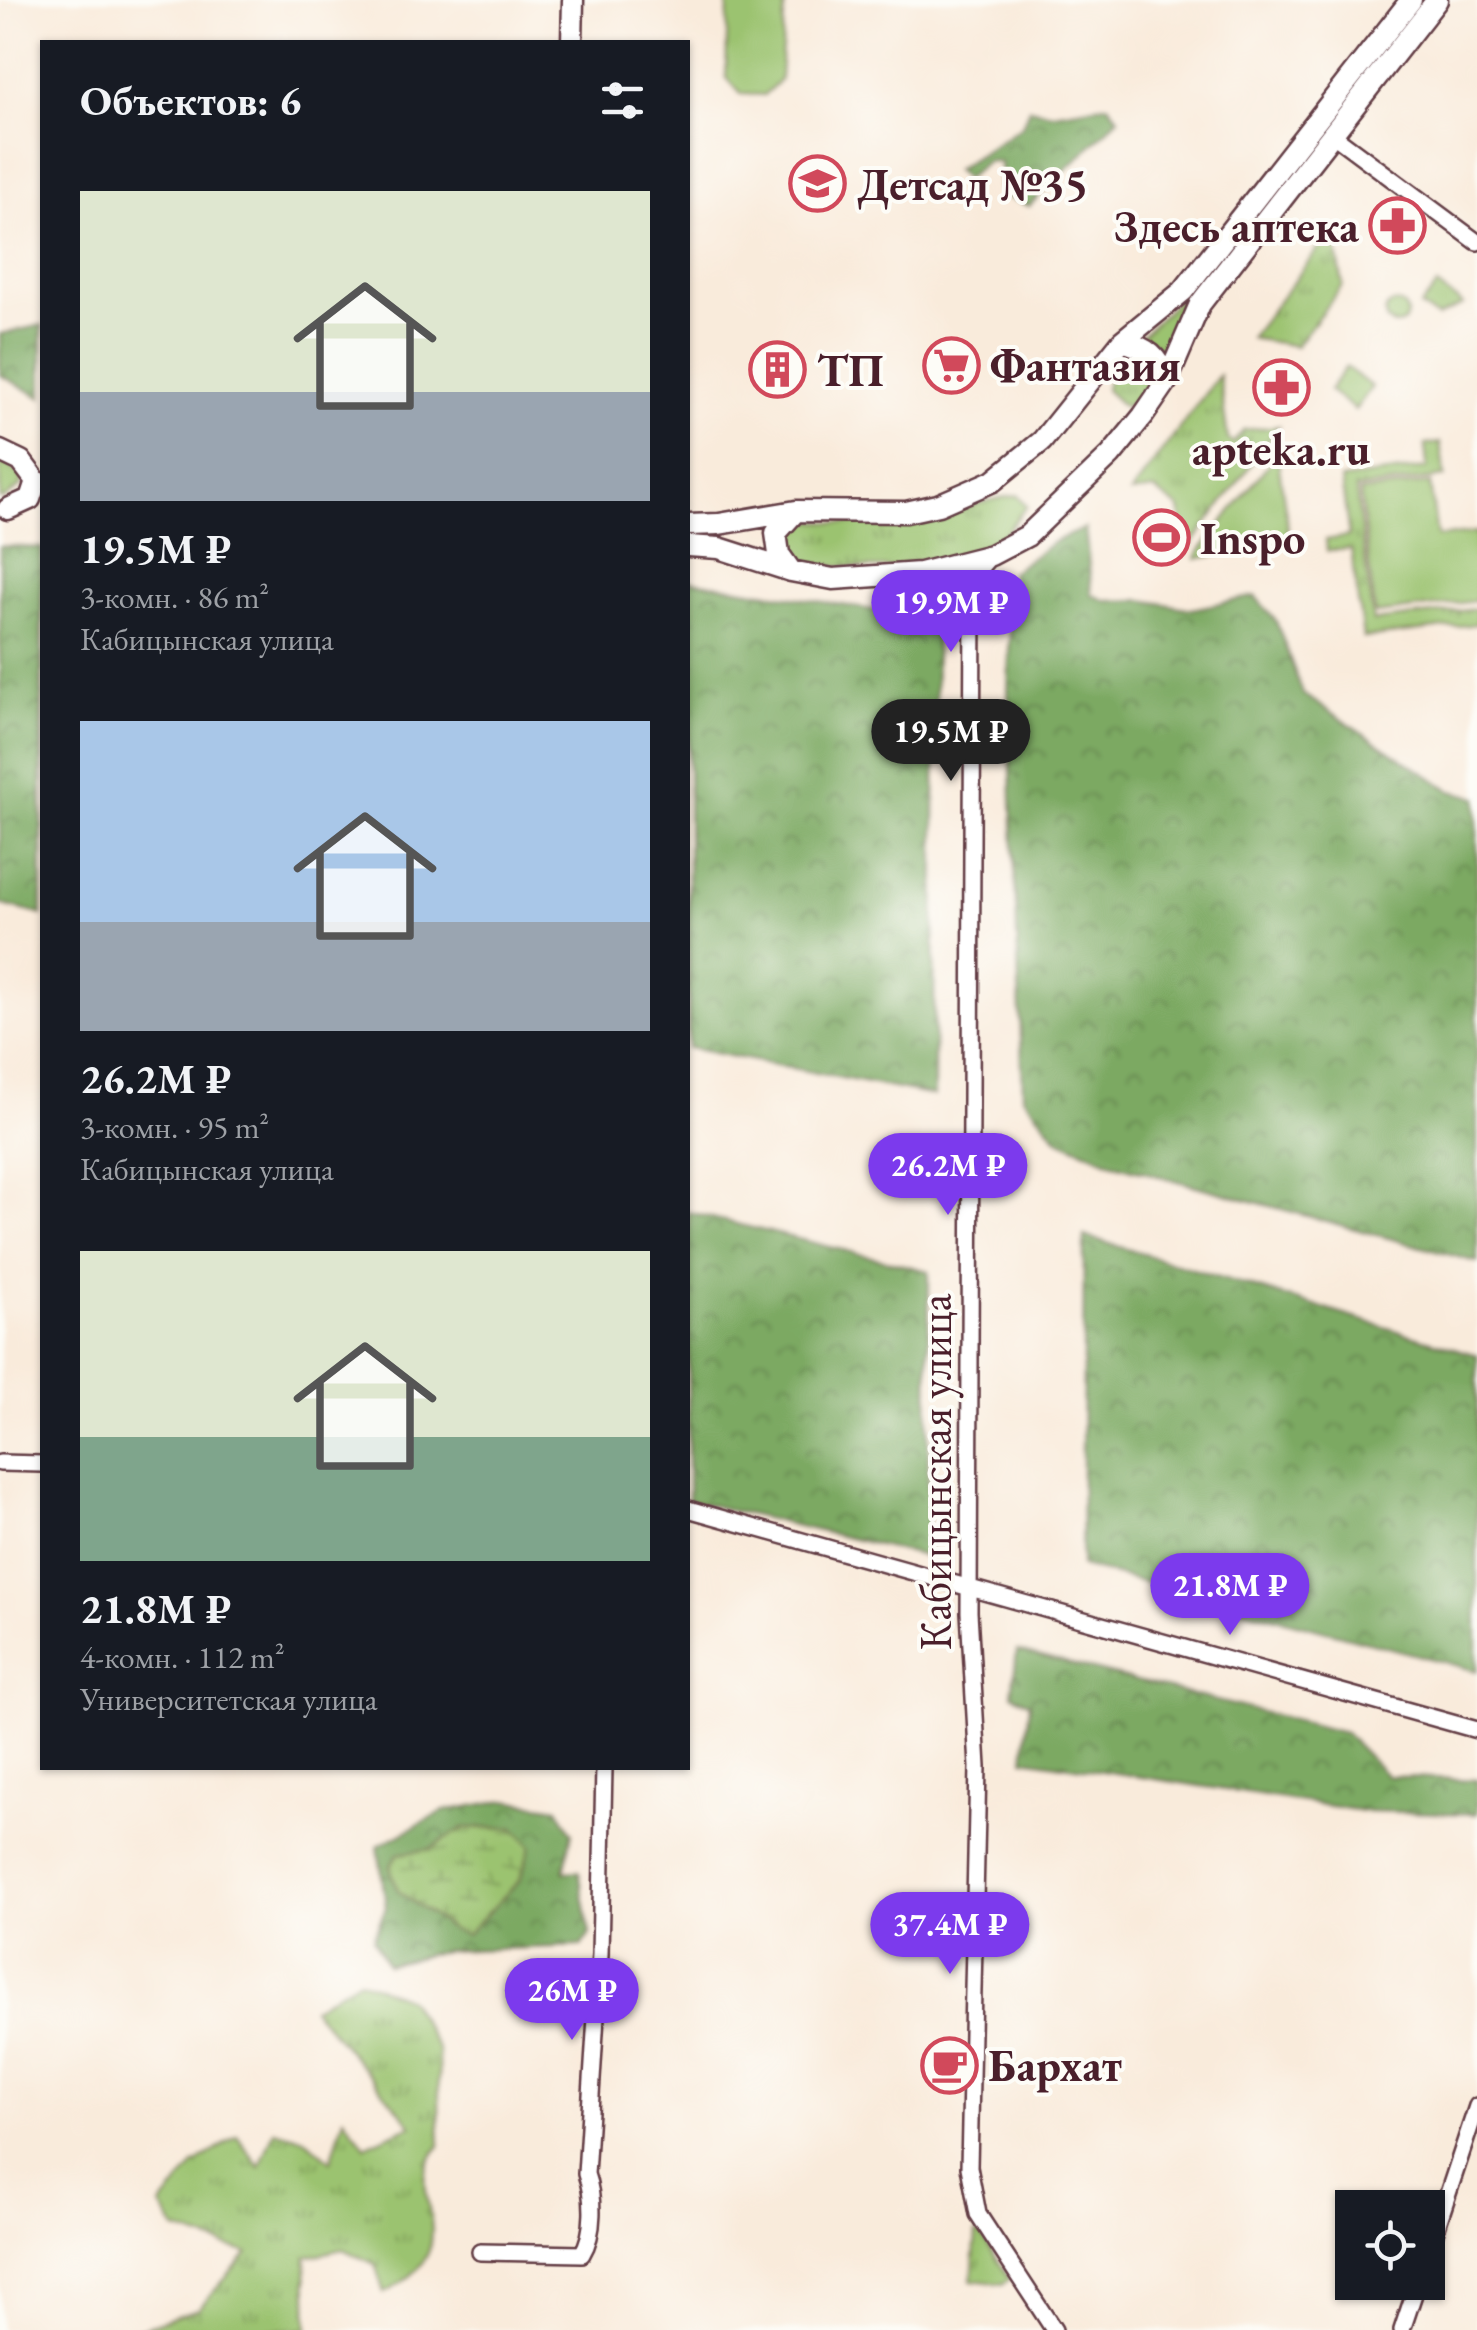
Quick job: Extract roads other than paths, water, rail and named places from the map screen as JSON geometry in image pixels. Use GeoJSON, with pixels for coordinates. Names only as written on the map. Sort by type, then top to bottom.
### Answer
{"type":"FeatureCollection","features":[{"type":"Feature","properties":{"kind":"main road"},"geometry":{"type":"LineString","coordinates":[[572,40],[573,0]]}},
{"type":"Feature","properties":{"kind":"main road"},"geometry":{"type":"LineString","coordinates":[[690,525],[720,524],[796,510],[906,512],[938,506],[993,481],[1042,442],[1122,341],[1183,291],[1411,0]]}},
{"type":"Feature","properties":{"kind":"main road"},"geometry":{"type":"LineString","coordinates":[[690,546],[719,548],[791,571],[833,579],[909,575],[952,566],[991,555],[1027,536],[1111,455],[1168,381],[1200,304],[1438,0]]}},
{"type":"Feature","properties":{"kind":"main road"},"geometry":{"type":"LineString","coordinates":[[1348,80],[1367,93]]}},
{"type":"Feature","properties":{"kind":"main road"},"geometry":{"type":"LineString","coordinates":[[1122,341],[1144,347],[1158,358],[1168,381]]}},
{"type":"Feature","properties":{"kind":"main road"},"geometry":{"type":"LineString","coordinates":[[0,450],[40,469]]}},
{"type":"Feature","properties":{"kind":"main road"},"geometry":{"type":"LineString","coordinates":[[4,509],[30,499],[36,490],[34,473],[21,461]]}},
{"type":"Feature","properties":{"kind":"main road"},"geometry":{"type":"LineString","coordinates":[[4,509],[40,511]]}},
{"type":"Feature","properties":{"kind":"main road"},"geometry":{"type":"LineString","coordinates":[[791,571],[779,554],[776,533],[796,510]]}},
{"type":"Feature","properties":{"kind":"street"},"geometry":{"type":"LineString","coordinates":[[1333,135],[1477,242]]}},
{"type":"Feature","properties":{"kind":"street"},"geometry":{"type":"LineString","coordinates":[[973,590],[979,569],[991,555]]}},
{"type":"Feature","properties":{"kind":"street"},"geometry":{"type":"LineString","coordinates":[[952,566],[973,590]]}},
{"type":"Feature","properties":{"kind":"street","name":"Кабицынская улица"},"geometry":{"type":"LineString","coordinates":[[973,590],[969,1652],[978,1767],[969,2121],[972,2194],[978,2214],[1054,2330]]}},
{"type":"Feature","properties":{"kind":"street"},"geometry":{"type":"LineString","coordinates":[[0,1463],[40,1464]]}},
{"type":"Feature","properties":{"kind":"street"},"geometry":{"type":"LineString","coordinates":[[690,1510],[1477,1730]]}},
{"type":"Feature","properties":{"kind":"street"},"geometry":{"type":"LineString","coordinates":[[480,2252],[582,2254],[588,2244],[591,2198],[586,2174],[600,1954],[604,1770]]}},
{"type":"Feature","properties":{"kind":"street"},"geometry":{"type":"LineString","coordinates":[[1445,2203],[1477,2106]]}},
{"type":"Feature","properties":{"kind":"street"},"geometry":{"type":"LineString","coordinates":[[1402,2330],[1412,2300]]}},
{"type":"Feature","properties":{"kind":"place","name":"Детсад №35"},"geometry":{"type":"Point","coordinates":[818,184]}},
{"type":"Feature","properties":{"kind":"place","name":"Здесь аптека"},"geometry":{"type":"Point","coordinates":[1398,226]}},
{"type":"Feature","properties":{"kind":"place","name":"Фантазия"},"geometry":{"type":"Point","coordinates":[951,365]}},
{"type":"Feature","properties":{"kind":"place","name":"ТП"},"geometry":{"type":"Point","coordinates":[778,370]}},
{"type":"Feature","properties":{"kind":"place","name":"apteka.ru"},"geometry":{"type":"Point","coordinates":[1281,387]}},
{"type":"Feature","properties":{"kind":"place","name":"Inspo"},"geometry":{"type":"Point","coordinates":[1161,538]}},
{"type":"Feature","properties":{"kind":"place","name":"Бархат"},"geometry":{"type":"Point","coordinates":[949,2065]}}]}
